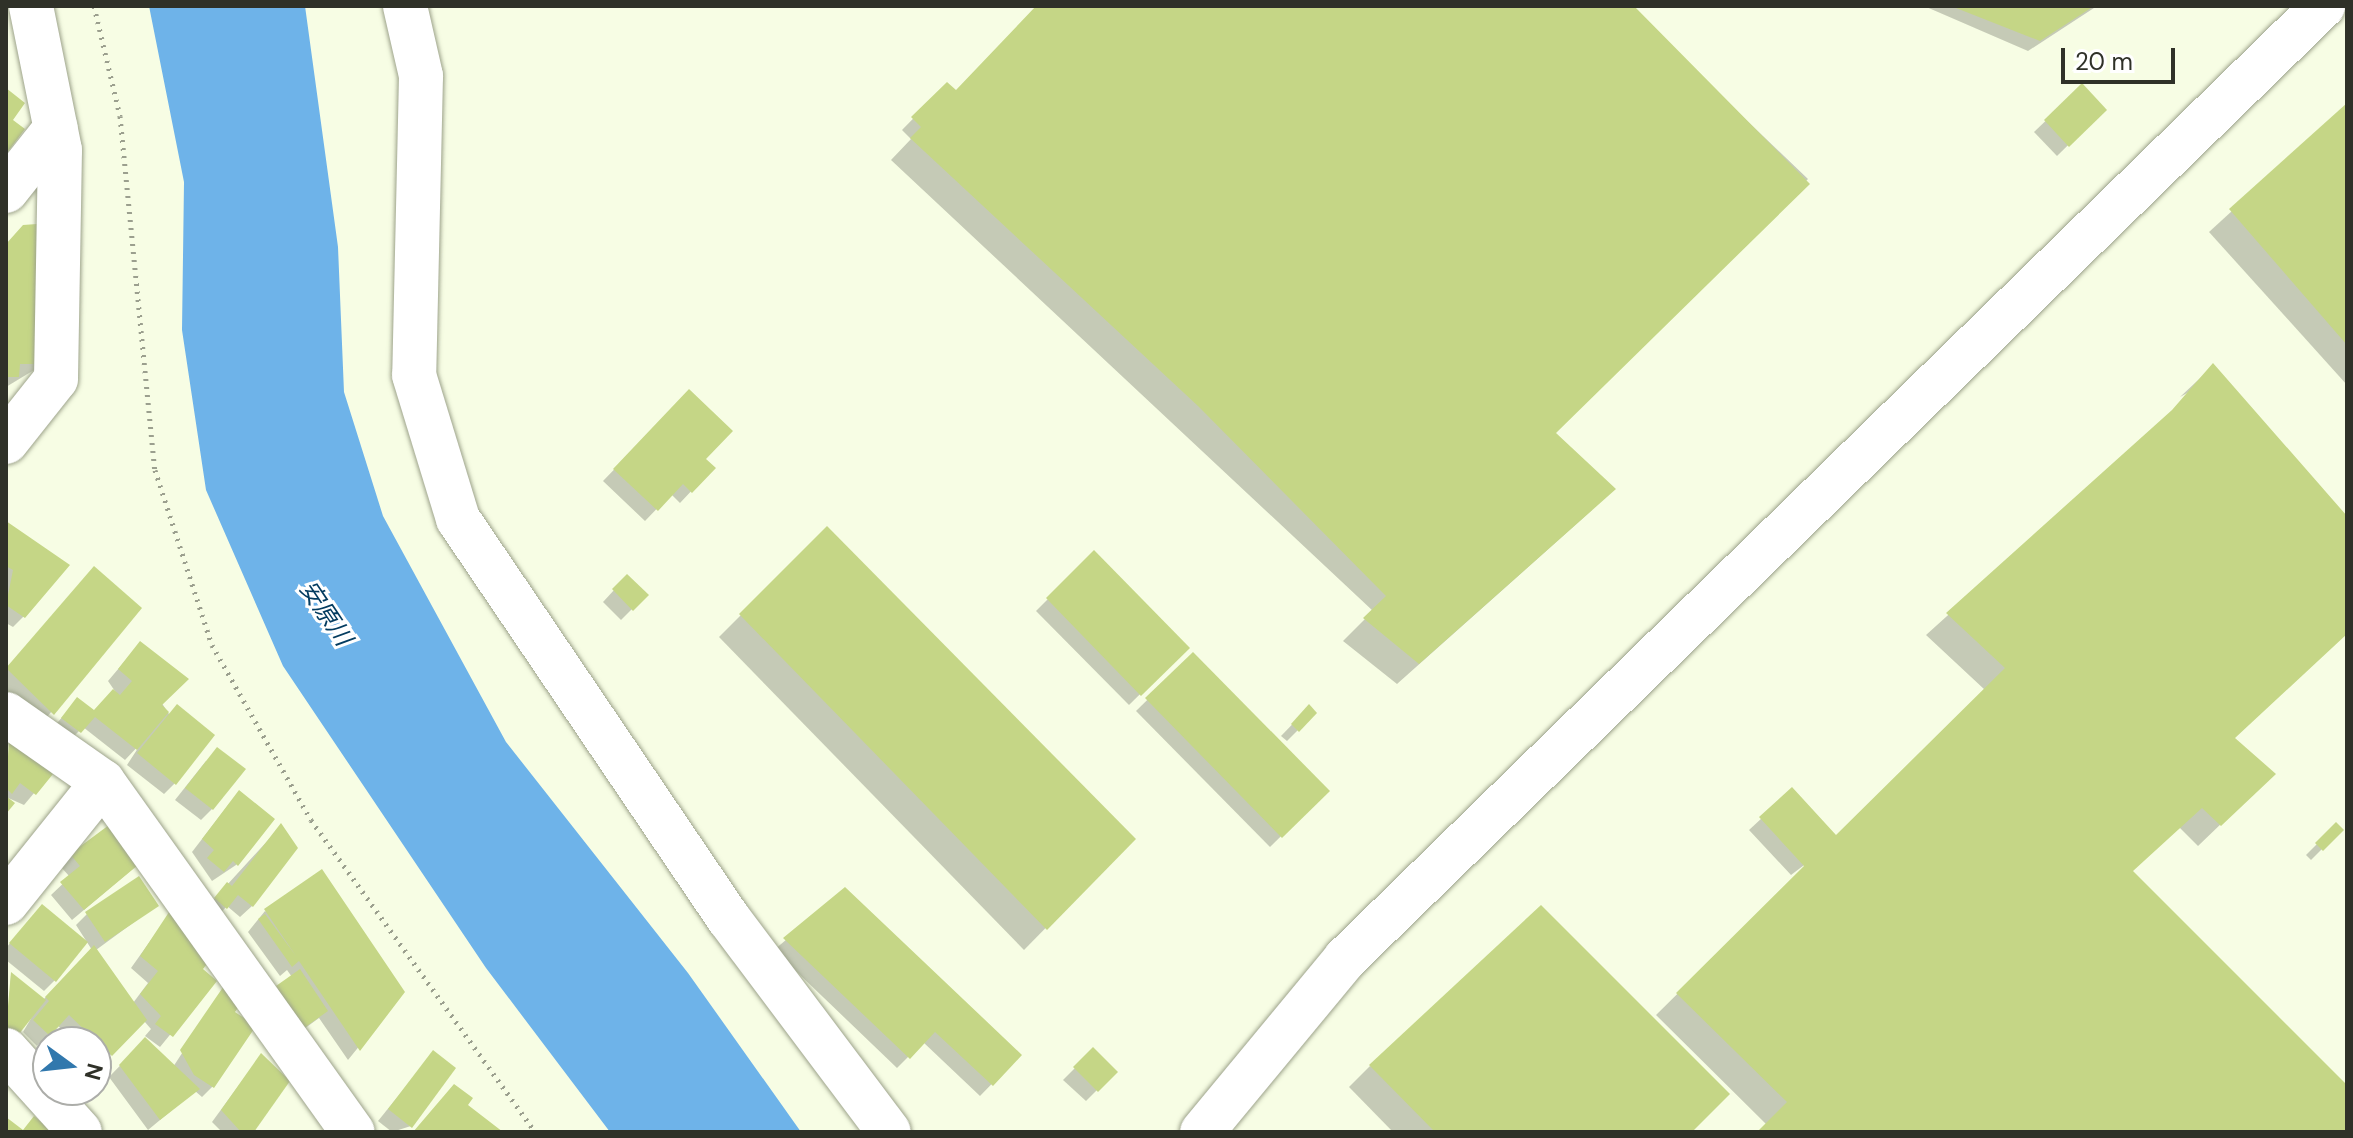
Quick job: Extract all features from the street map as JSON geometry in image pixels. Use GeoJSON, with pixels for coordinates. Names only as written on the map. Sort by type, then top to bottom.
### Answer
{"type":"FeatureCollection","features":[{"type":"Feature","properties":{"kind":"street"},"geometry":{"type":"LineString","coordinates":[[6,442],[56,379],[56,128],[31,6]]}},
{"type":"Feature","properties":{"kind":"street"},"geometry":{"type":"LineString","coordinates":[[405,6],[421,76],[414,375],[458,519],[729,919],[889,1132]]}},
{"type":"Feature","properties":{"kind":"street"},"geometry":{"type":"LineString","coordinates":[[1202,1132],[1345,959],[2323,6]]}},
{"type":"Feature","properties":{"kind":"street"},"geometry":{"type":"LineString","coordinates":[[6,191],[56,128]]}},
{"type":"Feature","properties":{"kind":"street"},"geometry":{"type":"LineString","coordinates":[[6,714],[103,782],[353,1132]]}},
{"type":"Feature","properties":{"kind":"street"},"geometry":{"type":"LineString","coordinates":[[6,903],[103,782]]}},
{"type":"Feature","properties":{"kind":"street"},"geometry":{"type":"LineString","coordinates":[[6,1050],[80,1132]]}},
{"type":"Feature","properties":{"kind":"path"},"geometry":{"type":"LineString","coordinates":[[94,6],[120,116],[155,470],[212,645],[311,820],[535,1132]]}},
{"type":"Feature","properties":{"kind":"water","name":"安原川"},"geometry":{"type":"Polygon","coordinates":[[[149,6],[305,6],[338,247],[344,392],[383,516],[506,742],[688,973],[801,1132],[610,1132],[486,968],[283,666],[206,490],[182,330],[184,182],[149,6]]]}},
{"type":"Feature","properties":{"kind":"building"},"geometry":{"type":"Polygon","coordinates":[[[1036,6],[1634,6],[1810,184],[1556,433],[1616,489],[1419,664],[1363,618],[1386,596],[1198,406],[910,138],[921,127],[911,117],[947,82],[956,90],[1036,6]]]}},
{"type":"Feature","properties":{"kind":"building"},"geometry":{"type":"Polygon","coordinates":[[[1951,6],[2094,6],[2040,41],[1951,6]]]}},
{"type":"Feature","properties":{"kind":"building"},"geometry":{"type":"Polygon","coordinates":[[[2082,83],[2107,110],[2069,147],[2044,120],[2082,83]]]}},
{"type":"Feature","properties":{"kind":"building"},"geometry":{"type":"Polygon","coordinates":[[[6,88],[25,103],[13,120],[25,129],[6,154],[6,88]]]}},
{"type":"Feature","properties":{"kind":"building"},"geometry":{"type":"Polygon","coordinates":[[[2347,103],[2347,345],[2229,209],[2347,103]]]}},
{"type":"Feature","properties":{"kind":"building"},"geometry":{"type":"Polygon","coordinates":[[[51,223],[46,364],[20,364],[19,377],[6,377],[6,244],[23,225],[51,223]]]}},
{"type":"Feature","properties":{"kind":"building"},"geometry":{"type":"Polygon","coordinates":[[[2213,363],[2347,516],[2347,634],[2235,738],[2276,774],[2221,826],[2202,808],[2133,871],[2347,1085],[2347,1132],[1757,1132],[1787,1102],[1676,993],[1804,866],[1759,817],[1792,787],[1836,835],[2005,668],[1946,613],[2172,410],[2213,363]]]}},
{"type":"Feature","properties":{"kind":"building"},"geometry":{"type":"Polygon","coordinates":[[[689,389],[733,431],[706,459],[716,468],[692,493],[683,484],[658,511],[613,469],[689,389]]]}},
{"type":"Feature","properties":{"kind":"building"},"geometry":{"type":"Polygon","coordinates":[[[6,521],[70,565],[25,618],[6,605],[13,570],[6,566],[6,521]]]}},
{"type":"Feature","properties":{"kind":"building"},"geometry":{"type":"Polygon","coordinates":[[[827,526],[1136,839],[1047,930],[739,614],[827,526]]]}},
{"type":"Feature","properties":{"kind":"building"},"geometry":{"type":"Polygon","coordinates":[[[1094,550],[1190,648],[1141,696],[1046,598],[1094,550]]]}},
{"type":"Feature","properties":{"kind":"building"},"geometry":{"type":"Polygon","coordinates":[[[94,566],[142,608],[54,715],[6,668],[94,566]]]}},
{"type":"Feature","properties":{"kind":"building"},"geometry":{"type":"Polygon","coordinates":[[[627,574],[649,595],[633,611],[612,589],[627,574]]]}},
{"type":"Feature","properties":{"kind":"building"},"geometry":{"type":"Polygon","coordinates":[[[140,641],[189,679],[162,705],[169,712],[137,750],[95,717],[81,733],[61,718],[77,697],[94,710],[113,689],[120,695],[132,681],[118,669],[140,641]]]}},
{"type":"Feature","properties":{"kind":"building"},"geometry":{"type":"Polygon","coordinates":[[[1193,652],[1330,791],[1282,838],[1145,698],[1193,652]]]}},
{"type":"Feature","properties":{"kind":"building"},"geometry":{"type":"Polygon","coordinates":[[[177,704],[215,735],[176,785],[137,753],[177,704]]]}},
{"type":"Feature","properties":{"kind":"building"},"geometry":{"type":"Polygon","coordinates":[[[1309,704],[1317,713],[1299,732],[1291,724],[1309,704]]]}},
{"type":"Feature","properties":{"kind":"building"},"geometry":{"type":"Polygon","coordinates":[[[9,741],[53,774],[36,795],[20,783],[12,794],[6,788],[9,741]]]}},
{"type":"Feature","properties":{"kind":"building"},"geometry":{"type":"Polygon","coordinates":[[[217,747],[246,769],[213,810],[185,788],[217,747]]]}},
{"type":"Feature","properties":{"kind":"building"},"geometry":{"type":"Polygon","coordinates":[[[239,790],[275,819],[238,866],[233,861],[224,872],[207,858],[214,850],[202,839],[239,790]]]}},
{"type":"Feature","properties":{"kind":"building"},"geometry":{"type":"Polygon","coordinates":[[[6,796],[15,803],[6,814],[6,796]]]}},
{"type":"Feature","properties":{"kind":"building"},"geometry":{"type":"Polygon","coordinates":[[[2336,822],[2344,830],[2323,851],[2315,843],[2336,822]]]}},
{"type":"Feature","properties":{"kind":"building"},"geometry":{"type":"Polygon","coordinates":[[[281,823],[298,848],[253,907],[238,895],[227,909],[214,898],[227,882],[232,886],[281,823]]]}},
{"type":"Feature","properties":{"kind":"building"},"geometry":{"type":"Polygon","coordinates":[[[109,825],[150,855],[84,910],[60,882],[80,866],[70,854],[109,825]]]}},
{"type":"Feature","properties":{"kind":"building"},"geometry":{"type":"Polygon","coordinates":[[[322,869],[405,992],[360,1051],[299,961],[292,967],[258,919],[265,914],[296,956],[264,909],[322,869]]]}},
{"type":"Feature","properties":{"kind":"building"},"geometry":{"type":"Polygon","coordinates":[[[139,876],[159,906],[105,942],[85,912],[139,876]]]}},
{"type":"Feature","properties":{"kind":"building"},"geometry":{"type":"Polygon","coordinates":[[[845,887],[1022,1055],[993,1086],[935,1032],[910,1059],[783,938],[845,887]]]}},
{"type":"Feature","properties":{"kind":"building"},"geometry":{"type":"Polygon","coordinates":[[[42,904],[88,942],[56,982],[9,943],[42,904]]]}},
{"type":"Feature","properties":{"kind":"building"},"geometry":{"type":"Polygon","coordinates":[[[1541,905],[1730,1094],[1692,1132],[1435,1132],[1369,1065],[1541,905]]]}},
{"type":"Feature","properties":{"kind":"building"},"geometry":{"type":"Polygon","coordinates":[[[173,906],[217,951],[203,969],[217,981],[173,1037],[155,1024],[161,1016],[140,994],[158,971],[140,956],[173,906]]]}},
{"type":"Feature","properties":{"kind":"building"},"geometry":{"type":"Polygon","coordinates":[[[94,945],[147,1020],[112,1056],[112,1026],[81,1026],[69,1015],[59,1026],[39,1026],[33,1020],[49,1001],[45,997],[94,945]]]}},
{"type":"Feature","properties":{"kind":"building"},"geometry":{"type":"Polygon","coordinates":[[[300,969],[328,1011],[304,1028],[276,986],[300,969]]]}},
{"type":"Feature","properties":{"kind":"building"},"geometry":{"type":"Polygon","coordinates":[[[11,972],[46,1000],[15,1039],[6,1029],[11,972]]]}},
{"type":"Feature","properties":{"kind":"building"},"geometry":{"type":"Polygon","coordinates":[[[230,977],[246,996],[235,1012],[256,1026],[214,1088],[194,1075],[180,1050],[230,977]]]}},
{"type":"Feature","properties":{"kind":"building"},"geometry":{"type":"Polygon","coordinates":[[[145,1037],[200,1089],[160,1120],[119,1065],[145,1037]]]}},
{"type":"Feature","properties":{"kind":"building"},"geometry":{"type":"Polygon","coordinates":[[[1093,1047],[1118,1072],[1098,1092],[1073,1067],[1093,1047]]]}},
{"type":"Feature","properties":{"kind":"building"},"geometry":{"type":"Polygon","coordinates":[[[433,1050],[456,1068],[412,1128],[388,1109],[433,1050]]]}},
{"type":"Feature","properties":{"kind":"building"},"geometry":{"type":"Polygon","coordinates":[[[261,1053],[290,1081],[254,1132],[241,1132],[221,1110],[261,1053]]]}},
{"type":"Feature","properties":{"kind":"building"},"geometry":{"type":"Polygon","coordinates":[[[454,1084],[473,1098],[468,1105],[503,1132],[413,1132],[454,1084]]]}},
{"type":"Feature","properties":{"kind":"building"},"geometry":{"type":"Polygon","coordinates":[[[34,1116],[53,1132],[6,1132],[6,1117],[23,1130],[34,1116]]]}}]}
